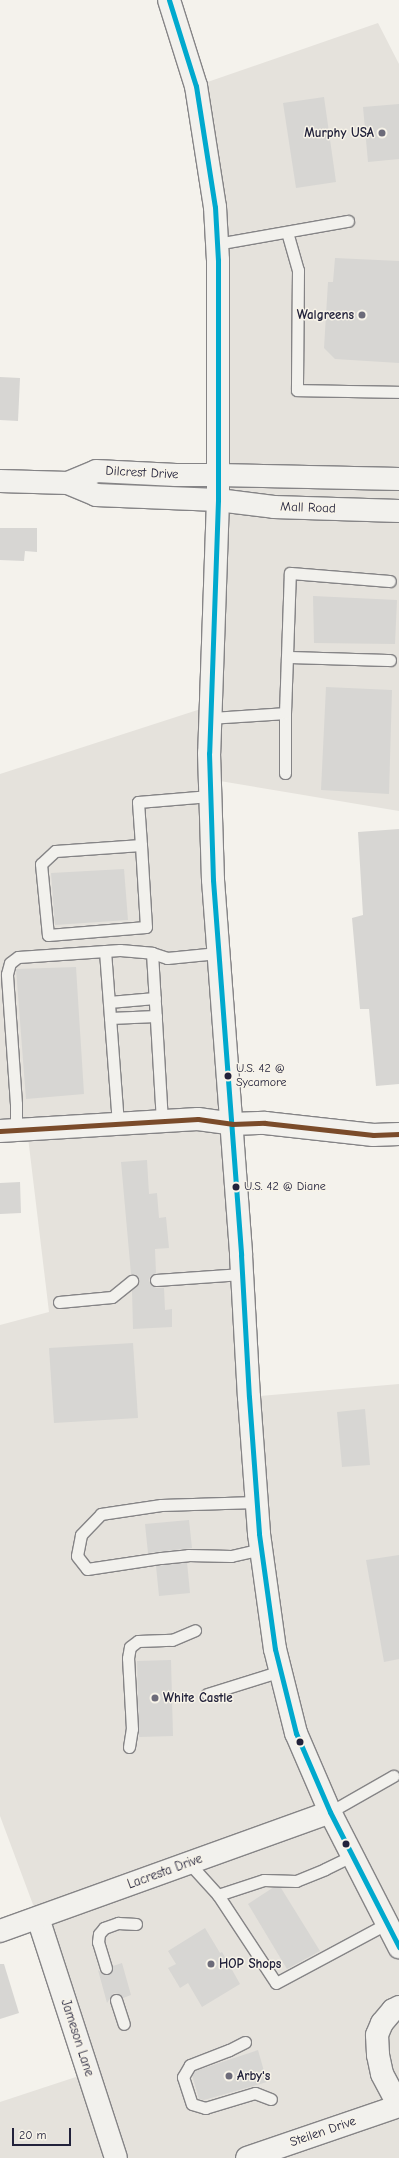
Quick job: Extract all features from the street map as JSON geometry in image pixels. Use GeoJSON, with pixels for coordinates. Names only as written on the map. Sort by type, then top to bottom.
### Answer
{"type":"FeatureCollection","features":[{"type":"Feature","properties":{"kind":"main road"},"geometry":{"type":"LineString","coordinates":[[168,0],[196,86],[208,152],[215,207],[219,342],[218,500],[210,718],[210,796],[213,880],[232,1124],[256,1502],[261,1549],[275,1649],[296,1733],[330,1812],[399,1947]]}},
{"type":"Feature","properties":{"kind":"main road","name":"Dilcrest Drive"},"geometry":{"type":"LineString","coordinates":[[68,483],[96,471],[176,475],[218,475]]}},
{"type":"Feature","properties":{"kind":"main road"},"geometry":{"type":"LineString","coordinates":[[218,475],[399,479]]}},
{"type":"Feature","properties":{"kind":"main road","name":"Dilcrest Drive"},"geometry":{"type":"LineString","coordinates":[[0,481],[68,483],[96,495],[218,500]]}},
{"type":"Feature","properties":{"kind":"main road","name":"Mall Road"},"geometry":{"type":"LineString","coordinates":[[218,500],[274,507],[399,511]]}},
{"type":"Feature","properties":{"kind":"main road"},"geometry":{"type":"LineString","coordinates":[[8,1130],[198,1119],[232,1124],[265,1123],[327,1131],[399,1134]]}},
{"type":"Feature","properties":{"kind":"main road","name":"Lacresta Drive"},"geometry":{"type":"LineString","coordinates":[[0,1931],[330,1812]]}},
{"type":"Feature","properties":{"kind":"main road","name":"Jameson Lane"},"geometry":{"type":"LineString","coordinates":[[38,1918],[116,2158]]}},
{"type":"Feature","properties":{"kind":"main road"},"geometry":{"type":"LineString","coordinates":[[399,2008],[393,2010],[382,2023],[377,2036],[378,2055],[382,2074],[399,2106]]}},
{"type":"Feature","properties":{"kind":"main road","name":"Steilen Drive"},"geometry":{"type":"LineString","coordinates":[[248,2158],[399,2106]]}},
{"type":"Feature","properties":{"kind":"lane"},"geometry":{"type":"LineString","coordinates":[[217,244],[348,221]]}},
{"type":"Feature","properties":{"kind":"lane"},"geometry":{"type":"LineString","coordinates":[[287,232],[298,270],[297,390],[399,392]]}},
{"type":"Feature","properties":{"kind":"lane"},"geometry":{"type":"LineString","coordinates":[[286,773],[285,713],[290,573],[390,580]]}},
{"type":"Feature","properties":{"kind":"lane"},"geometry":{"type":"LineString","coordinates":[[287,657],[390,660]]}},
{"type":"Feature","properties":{"kind":"lane"},"geometry":{"type":"LineString","coordinates":[[210,718],[285,713]]}},
{"type":"Feature","properties":{"kind":"lane"},"geometry":{"type":"LineString","coordinates":[[140,845],[55,851],[41,864],[48,935],[146,927],[138,802],[210,796]]}},
{"type":"Feature","properties":{"kind":"lane"},"geometry":{"type":"LineString","coordinates":[[8,1130],[7,974],[10,963],[18,957],[120,950],[152,953],[167,958],[218,953]]}},
{"type":"Feature","properties":{"kind":"lane"},"geometry":{"type":"LineString","coordinates":[[104,952],[118,1123]]}},
{"type":"Feature","properties":{"kind":"lane"},"geometry":{"type":"LineString","coordinates":[[152,953],[162,1121]]}},
{"type":"Feature","properties":{"kind":"lane"},"geometry":{"type":"LineString","coordinates":[[108,1002],[155,998]]}},
{"type":"Feature","properties":{"kind":"lane"},"geometry":{"type":"LineString","coordinates":[[110,1018],[156,1016]]}},
{"type":"Feature","properties":{"kind":"lane"},"geometry":{"type":"LineString","coordinates":[[156,1280],[242,1274]]}},
{"type":"Feature","properties":{"kind":"lane"},"geometry":{"type":"LineString","coordinates":[[59,1302],[112,1297],[132,1281]]}},
{"type":"Feature","properties":{"kind":"lane"},"geometry":{"type":"LineString","coordinates":[[256,1502],[161,1505],[101,1514],[81,1535],[77,1556],[87,1569],[188,1555],[231,1556],[261,1549]]}},
{"type":"Feature","properties":{"kind":"lane"},"geometry":{"type":"LineString","coordinates":[[129,1747],[132,1729],[128,1658],[130,1647],[138,1642],[172,1640],[195,1630]]}},
{"type":"Feature","properties":{"kind":"lane"},"geometry":{"type":"LineString","coordinates":[[207,1694],[281,1672]]}},
{"type":"Feature","properties":{"kind":"lane"},"geometry":{"type":"LineString","coordinates":[[330,1812],[393,1776]]}},
{"type":"Feature","properties":{"kind":"lane"},"geometry":{"type":"LineString","coordinates":[[218,1895],[264,1880],[296,1880],[325,1869],[352,1856]]}},
{"type":"Feature","properties":{"kind":"lane"},"geometry":{"type":"LineString","coordinates":[[189,1863],[218,1895],[276,1983],[361,1939],[386,1924]]}},
{"type":"Feature","properties":{"kind":"lane"},"geometry":{"type":"LineString","coordinates":[[106,1968],[98,1942],[99,1934],[104,1928],[118,1923],[136,1924]]}},
{"type":"Feature","properties":{"kind":"lane"},"geometry":{"type":"LineString","coordinates":[[116,2000],[124,2024]]}},
{"type":"Feature","properties":{"kind":"lane"},"geometry":{"type":"LineString","coordinates":[[245,2042],[229,2050],[190,2064],[183,2077],[192,2104],[205,2108],[256,2093],[271,2099]]}},
{"type":"Feature","properties":{"kind":"shaded area"},"geometry":{"type":"Polygon","coordinates":[[[378,23],[399,64],[399,811],[214,780],[249,1397],[399,1384],[399,2158],[0,2158],[0,2102],[88,2073],[38,1918],[0,1816],[0,1325],[49,1312],[27,1129],[0,1131],[0,774],[210,706],[219,342],[196,86],[378,23]]]}},
{"type":"Feature","properties":{"kind":"building","name":"Murphy USA"},"geometry":{"type":"Polygon","coordinates":[[[324,97],[336,182],[296,188],[283,103],[324,97]]]}},
{"type":"Feature","properties":{"kind":"building","name":"Murphy USA"},"geometry":{"type":"Polygon","coordinates":[[[399,104],[399,159],[368,162],[363,107],[399,104]]]}},
{"type":"Feature","properties":{"kind":"building","name":"Walgreens"},"geometry":{"type":"Polygon","coordinates":[[[335,258],[399,261],[399,363],[335,359],[324,348],[328,282],[333,282],[335,258]]]}},
{"type":"Feature","properties":{"kind":"building"},"geometry":{"type":"Polygon","coordinates":[[[0,377],[20,378],[18,421],[0,420],[0,377]]]}},
{"type":"Feature","properties":{"kind":"building"},"geometry":{"type":"Polygon","coordinates":[[[0,528],[37,528],[37,552],[25,551],[24,561],[0,560],[0,528]]]}},
{"type":"Feature","properties":{"kind":"building"},"geometry":{"type":"Polygon","coordinates":[[[313,596],[397,600],[395,644],[314,643],[313,596]]]}},
{"type":"Feature","properties":{"kind":"building"},"geometry":{"type":"Polygon","coordinates":[[[326,687],[392,690],[389,794],[321,790],[326,687]]]}},
{"type":"Feature","properties":{"kind":"building"},"geometry":{"type":"Polygon","coordinates":[[[399,829],[399,1084],[376,1086],[369,1009],[360,1009],[352,918],[363,915],[358,832],[399,829]]]}},
{"type":"Feature","properties":{"kind":"building"},"geometry":{"type":"Polygon","coordinates":[[[124,869],[128,920],[55,925],[51,873],[124,869]]]}},
{"type":"Feature","properties":{"kind":"building"},"geometry":{"type":"Polygon","coordinates":[[[76,967],[84,1094],[26,1099],[16,969],[76,967]]]}},
{"type":"Feature","properties":{"kind":"building"},"geometry":{"type":"Polygon","coordinates":[[[147,1160],[149,1194],[157,1193],[159,1218],[166,1217],[169,1248],[155,1249],[156,1273],[150,1277],[149,1281],[156,1288],[164,1288],[165,1310],[172,1309],[172,1327],[133,1329],[132,1290],[138,1284],[139,1280],[137,1276],[131,1274],[121,1162],[147,1160]]]}},
{"type":"Feature","properties":{"kind":"building"},"geometry":{"type":"Polygon","coordinates":[[[20,1182],[21,1213],[0,1214],[0,1183],[20,1182]]]}},
{"type":"Feature","properties":{"kind":"building"},"geometry":{"type":"Polygon","coordinates":[[[133,1343],[138,1418],[54,1423],[49,1348],[133,1343]]]}},
{"type":"Feature","properties":{"kind":"building"},"geometry":{"type":"Polygon","coordinates":[[[365,1409],[370,1465],[342,1467],[337,1412],[365,1409]]]}},
{"type":"Feature","properties":{"kind":"building"},"geometry":{"type":"Polygon","coordinates":[[[189,1520],[192,1548],[148,1553],[145,1524],[189,1520]]]}},
{"type":"Feature","properties":{"kind":"building"},"geometry":{"type":"Polygon","coordinates":[[[399,1555],[399,1659],[384,1662],[366,1560],[399,1555]]]}},
{"type":"Feature","properties":{"kind":"building"},"geometry":{"type":"Polygon","coordinates":[[[187,1562],[190,1593],[159,1596],[156,1566],[187,1562]]]}},
{"type":"Feature","properties":{"kind":"building","name":"White Castle"},"geometry":{"type":"Polygon","coordinates":[[[171,1660],[173,1736],[139,1737],[137,1661],[171,1660]]]}},
{"type":"Feature","properties":{"kind":"building"},"geometry":{"type":"Polygon","coordinates":[[[274,1887],[281,1888],[320,1951],[287,1969],[248,1904],[274,1887]]]}},
{"type":"Feature","properties":{"kind":"building"},"geometry":{"type":"Polygon","coordinates":[[[205,1928],[220,1953],[222,1952],[240,1984],[202,2007],[188,1983],[180,1988],[168,1968],[176,1964],[168,1951],[205,1928]]]}},
{"type":"Feature","properties":{"kind":"building"},"geometry":{"type":"Polygon","coordinates":[[[122,1963],[131,1995],[123,1998],[114,1993],[107,2003],[98,1970],[104,1975],[108,1975],[113,1970],[113,1966],[122,1963]]]}},
{"type":"Feature","properties":{"kind":"building"},"geometry":{"type":"Polygon","coordinates":[[[0,1964],[4,1964],[19,2013],[0,2019],[0,1964]]]}},
{"type":"Feature","properties":{"kind":"building","name":"Arby's"},"geometry":{"type":"Polygon","coordinates":[[[258,2050],[267,2082],[204,2100],[199,2099],[192,2075],[195,2071],[258,2050]]]}},
{"type":"Feature","properties":{"kind":"transit line"},"geometry":{"type":"LineString","coordinates":[[169,0],[196,86],[215,207],[218,260],[218,500],[209,753],[213,880],[241,1255],[259,1534],[275,1649],[296,1733],[330,1812],[399,1947]]}},
{"type":"Feature","properties":{"kind":"transit line"},"geometry":{"type":"LineString","coordinates":[[0,1131],[198,1119],[232,1124],[265,1123],[373,1135],[399,1134]]}},
{"type":"Feature","properties":{"kind":"place","name":"Murphy USA"},"geometry":{"type":"Point","coordinates":[382,133]}},
{"type":"Feature","properties":{"kind":"place","name":"Walgreens"},"geometry":{"type":"Point","coordinates":[362,315]}},
{"type":"Feature","properties":{"kind":"place","name":"U.S. 42 @ Sycamore"},"geometry":{"type":"Point","coordinates":[228,1076]}},
{"type":"Feature","properties":{"kind":"place","name":"U.S. 42 @ Diane"},"geometry":{"type":"Point","coordinates":[236,1187]}},
{"type":"Feature","properties":{"kind":"place","name":"White Castle"},"geometry":{"type":"Point","coordinates":[155,1698]}},
{"type":"Feature","properties":{"kind":"place","name":"HOP Shops"},"geometry":{"type":"Point","coordinates":[211,1964]}},
{"type":"Feature","properties":{"kind":"place","name":"Arby's"},"geometry":{"type":"Point","coordinates":[229,2076]}}]}
